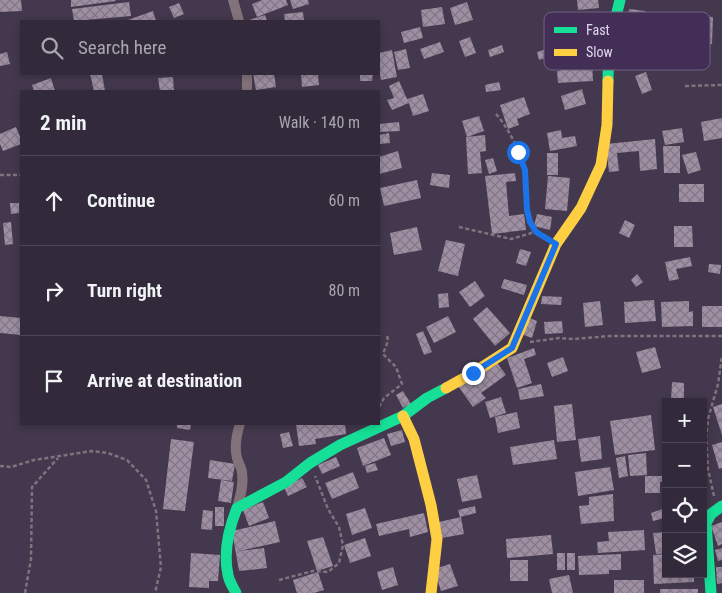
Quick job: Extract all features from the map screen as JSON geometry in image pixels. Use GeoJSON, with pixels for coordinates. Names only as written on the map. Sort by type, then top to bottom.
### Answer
{"type":"FeatureCollection","features":[{"type":"Feature","properties":{"kind":"street"},"geometry":{"type":"LineString","coordinates":[[233,0],[239,20]]}},
{"type":"Feature","properties":{"kind":"street"},"geometry":{"type":"LineString","coordinates":[[237,508],[286,482],[310,463],[361,434],[386,425],[403,416],[427,398],[473,373],[512,348],[556,244],[581,208],[601,165],[607,125],[608,70]]}},
{"type":"Feature","properties":{"kind":"street"},"geometry":{"type":"LineString","coordinates":[[247,75],[247,90]]}},
{"type":"Feature","properties":{"kind":"street"},"geometry":{"type":"LineString","coordinates":[[403,416],[414,439],[431,505],[437,539],[431,593]]}},
{"type":"Feature","properties":{"kind":"street"},"geometry":{"type":"LineString","coordinates":[[236,593],[228,575],[227,552],[229,528],[242,489],[242,472],[237,459],[235,444],[240,425]]}},
{"type":"Feature","properties":{"kind":"street"},"geometry":{"type":"LineString","coordinates":[[711,593],[712,579],[706,525],[710,516],[720,506]]}},
{"type":"Feature","properties":{"kind":"path"},"geometry":{"type":"LineString","coordinates":[[685,86],[722,85]]}},
{"type":"Feature","properties":{"kind":"path"},"geometry":{"type":"LineString","coordinates":[[496,114],[505,125],[525,170],[527,210],[530,222],[536,232],[556,244]]}},
{"type":"Feature","properties":{"kind":"path"},"geometry":{"type":"LineString","coordinates":[[0,175],[20,174]]}},
{"type":"Feature","properties":{"kind":"path"},"geometry":{"type":"LineString","coordinates":[[459,227],[512,239],[536,232]]}},
{"type":"Feature","properties":{"kind":"path"},"geometry":{"type":"LineString","coordinates":[[380,405],[384,398],[402,384],[396,368],[383,354],[388,341],[387,334]]}},
{"type":"Feature","properties":{"kind":"path"},"geometry":{"type":"LineString","coordinates":[[512,348],[536,341],[559,338],[722,336]]}},
{"type":"Feature","properties":{"kind":"path"},"geometry":{"type":"LineString","coordinates":[[720,506],[713,493],[708,469],[706,438],[708,419],[718,384],[722,356]]}},
{"type":"Feature","properties":{"kind":"path"},"geometry":{"type":"LineString","coordinates":[[0,466],[11,467],[34,460],[92,451],[108,453],[127,460],[146,480],[156,511],[161,567],[155,593]]}},
{"type":"Feature","properties":{"kind":"path"},"geometry":{"type":"LineString","coordinates":[[25,593],[30,559],[32,487],[59,457]]}},
{"type":"Feature","properties":{"kind":"path"},"geometry":{"type":"LineString","coordinates":[[279,580],[313,571],[328,572],[339,563],[343,545],[339,527],[328,509],[310,463]]}},
{"type":"Feature","properties":{"kind":"building"},"geometry":{"type":"Polygon","coordinates":[[[0,0],[21,0],[22,11],[0,12],[0,0]]]}},
{"type":"Feature","properties":{"kind":"building"},"geometry":{"type":"Polygon","coordinates":[[[71,0],[115,0],[116,1],[71,7],[71,0]]]}},
{"type":"Feature","properties":{"kind":"building"},"geometry":{"type":"Polygon","coordinates":[[[262,0],[286,0],[288,5],[257,17],[252,4],[262,0]]]}},
{"type":"Feature","properties":{"kind":"building"},"geometry":{"type":"Polygon","coordinates":[[[290,0],[308,0],[309,4],[293,9],[290,0]]]}},
{"type":"Feature","properties":{"kind":"building"},"geometry":{"type":"Polygon","coordinates":[[[577,0],[598,0],[599,8],[578,10],[577,0]]]}},
{"type":"Feature","properties":{"kind":"building"},"geometry":{"type":"Polygon","coordinates":[[[129,2],[131,16],[74,20],[72,9],[129,2]]]}},
{"type":"Feature","properties":{"kind":"building"},"geometry":{"type":"Polygon","coordinates":[[[467,2],[473,20],[455,25],[450,8],[467,2]]]}},
{"type":"Feature","properties":{"kind":"building"},"geometry":{"type":"Polygon","coordinates":[[[179,3],[184,14],[174,18],[169,7],[179,3]]]}},
{"type":"Feature","properties":{"kind":"building"},"geometry":{"type":"Polygon","coordinates":[[[442,7],[445,24],[423,27],[421,10],[442,7]]]}},
{"type":"Feature","properties":{"kind":"building"},"geometry":{"type":"Polygon","coordinates":[[[629,9],[645,11],[645,12],[629,12],[629,9]]]}},
{"type":"Feature","properties":{"kind":"building"},"geometry":{"type":"Polygon","coordinates":[[[153,11],[156,20],[128,20],[153,11]]]}},
{"type":"Feature","properties":{"kind":"building"},"geometry":{"type":"Polygon","coordinates":[[[303,12],[304,20],[285,20],[284,14],[303,12]]]}},
{"type":"Feature","properties":{"kind":"building"},"geometry":{"type":"Polygon","coordinates":[[[265,15],[267,20],[249,20],[265,15]]]}},
{"type":"Feature","properties":{"kind":"building"},"geometry":{"type":"Polygon","coordinates":[[[710,17],[713,17],[712,44],[710,44],[710,17]]]}},
{"type":"Feature","properties":{"kind":"building"},"geometry":{"type":"Polygon","coordinates":[[[420,27],[423,38],[404,43],[401,32],[420,27]]]}},
{"type":"Feature","properties":{"kind":"building"},"geometry":{"type":"Polygon","coordinates":[[[470,37],[476,53],[465,57],[459,41],[470,37]]]}},
{"type":"Feature","properties":{"kind":"building"},"geometry":{"type":"Polygon","coordinates":[[[440,42],[444,52],[424,59],[420,49],[440,42]]]}},
{"type":"Feature","properties":{"kind":"building"},"geometry":{"type":"Polygon","coordinates":[[[502,45],[504,52],[490,57],[488,50],[502,45]]]}},
{"type":"Feature","properties":{"kind":"building"},"geometry":{"type":"Polygon","coordinates":[[[406,49],[410,68],[398,70],[394,52],[406,49]]]}},
{"type":"Feature","properties":{"kind":"building"},"geometry":{"type":"Polygon","coordinates":[[[392,50],[397,77],[381,80],[380,53],[392,50]]]}},
{"type":"Feature","properties":{"kind":"building"},"geometry":{"type":"Polygon","coordinates":[[[544,50],[544,58],[539,60],[537,52],[544,50]]]}},
{"type":"Feature","properties":{"kind":"building"},"geometry":{"type":"Polygon","coordinates":[[[7,52],[10,64],[0,66],[0,54],[7,52]]]}},
{"type":"Feature","properties":{"kind":"building"},"geometry":{"type":"Polygon","coordinates":[[[592,70],[593,81],[558,83],[557,71],[592,70]]]}},
{"type":"Feature","properties":{"kind":"building"},"geometry":{"type":"Polygon","coordinates":[[[646,72],[652,90],[642,94],[635,76],[646,72]]]}},
{"type":"Feature","properties":{"kind":"building"},"geometry":{"type":"Polygon","coordinates":[[[90,75],[102,75],[105,90],[94,90],[90,75]]]}},
{"type":"Feature","properties":{"kind":"building"},"geometry":{"type":"Polygon","coordinates":[[[253,75],[274,75],[276,87],[256,90],[253,75]]]}},
{"type":"Feature","properties":{"kind":"building"},"geometry":{"type":"Polygon","coordinates":[[[301,75],[318,75],[319,85],[302,87],[301,75]]]}},
{"type":"Feature","properties":{"kind":"building"},"geometry":{"type":"Polygon","coordinates":[[[360,75],[373,75],[372,81],[360,81],[360,75]]]}},
{"type":"Feature","properties":{"kind":"building"},"geometry":{"type":"Polygon","coordinates":[[[173,77],[174,90],[160,90],[158,78],[173,77]]]}},
{"type":"Feature","properties":{"kind":"building"},"geometry":{"type":"Polygon","coordinates":[[[51,78],[55,90],[34,90],[32,85],[51,78]]]}},
{"type":"Feature","properties":{"kind":"building"},"geometry":{"type":"Polygon","coordinates":[[[399,81],[407,99],[423,94],[429,111],[413,116],[409,103],[392,110],[387,100],[394,98],[389,86],[399,81]]]}},
{"type":"Feature","properties":{"kind":"building"},"geometry":{"type":"Polygon","coordinates":[[[499,82],[501,90],[486,92],[485,85],[499,82]]]}},
{"type":"Feature","properties":{"kind":"building"},"geometry":{"type":"Polygon","coordinates":[[[582,89],[586,104],[565,110],[561,96],[582,89]]]}},
{"type":"Feature","properties":{"kind":"building"},"geometry":{"type":"Polygon","coordinates":[[[524,97],[530,114],[517,119],[519,125],[508,129],[500,105],[524,97]]]}},
{"type":"Feature","properties":{"kind":"building"},"geometry":{"type":"Polygon","coordinates":[[[479,116],[484,131],[467,137],[462,121],[479,116]]]}},
{"type":"Feature","properties":{"kind":"building"},"geometry":{"type":"Polygon","coordinates":[[[722,118],[722,138],[704,141],[701,122],[722,118]]]}},
{"type":"Feature","properties":{"kind":"building"},"geometry":{"type":"Polygon","coordinates":[[[399,122],[400,131],[380,132],[380,124],[399,122]]]}},
{"type":"Feature","properties":{"kind":"building"},"geometry":{"type":"Polygon","coordinates":[[[16,127],[20,137],[20,144],[3,151],[0,144],[0,134],[16,127]]]}},
{"type":"Feature","properties":{"kind":"building"},"geometry":{"type":"Polygon","coordinates":[[[682,128],[684,142],[665,145],[662,131],[682,128]]]}},
{"type":"Feature","properties":{"kind":"building"},"geometry":{"type":"Polygon","coordinates":[[[561,130],[562,138],[575,136],[577,146],[550,151],[547,133],[561,130]]]}},
{"type":"Feature","properties":{"kind":"building"},"geometry":{"type":"Polygon","coordinates":[[[389,133],[390,143],[380,144],[380,135],[389,133]]]}},
{"type":"Feature","properties":{"kind":"building"},"geometry":{"type":"Polygon","coordinates":[[[485,135],[486,151],[480,152],[482,173],[468,174],[466,137],[485,135]]]}},
{"type":"Feature","properties":{"kind":"building"},"geometry":{"type":"Polygon","coordinates":[[[655,139],[657,169],[640,171],[639,151],[617,153],[619,171],[609,172],[606,144],[655,139]]]}},
{"type":"Feature","properties":{"kind":"building"},"geometry":{"type":"Polygon","coordinates":[[[663,146],[680,146],[680,173],[664,173],[663,146]]]}},
{"type":"Feature","properties":{"kind":"building"},"geometry":{"type":"Polygon","coordinates":[[[398,151],[402,168],[380,174],[380,157],[398,151]]]}},
{"type":"Feature","properties":{"kind":"building"},"geometry":{"type":"Polygon","coordinates":[[[696,152],[701,170],[688,174],[682,155],[696,152]]]}},
{"type":"Feature","properties":{"kind":"building"},"geometry":{"type":"Polygon","coordinates":[[[547,153],[558,153],[558,175],[547,175],[547,153]]]}},
{"type":"Feature","properties":{"kind":"building"},"geometry":{"type":"Polygon","coordinates":[[[493,158],[497,171],[489,174],[485,160],[493,158]]]}},
{"type":"Feature","properties":{"kind":"building"},"geometry":{"type":"Polygon","coordinates":[[[432,173],[450,175],[449,188],[430,185],[432,173]]]}},
{"type":"Feature","properties":{"kind":"building"},"geometry":{"type":"Polygon","coordinates":[[[515,173],[516,181],[506,182],[509,216],[524,214],[526,230],[492,234],[485,176],[515,173]]]}},
{"type":"Feature","properties":{"kind":"building"},"geometry":{"type":"Polygon","coordinates":[[[548,176],[570,178],[567,211],[545,209],[548,176]]]}},
{"type":"Feature","properties":{"kind":"building"},"geometry":{"type":"Polygon","coordinates":[[[417,180],[421,198],[384,206],[380,188],[417,180]]]}},
{"type":"Feature","properties":{"kind":"building"},"geometry":{"type":"Polygon","coordinates":[[[679,184],[704,184],[704,202],[679,202],[679,184]]]}},
{"type":"Feature","properties":{"kind":"building"},"geometry":{"type":"Polygon","coordinates":[[[10,203],[19,203],[19,213],[11,214],[10,203]]]}},
{"type":"Feature","properties":{"kind":"building"},"geometry":{"type":"Polygon","coordinates":[[[537,214],[552,217],[550,230],[534,226],[537,214]]]}},
{"type":"Feature","properties":{"kind":"building"},"geometry":{"type":"Polygon","coordinates":[[[625,220],[635,225],[629,238],[619,233],[625,220]]]}},
{"type":"Feature","properties":{"kind":"building"},"geometry":{"type":"Polygon","coordinates":[[[11,222],[13,244],[5,245],[3,223],[11,222]]]}},
{"type":"Feature","properties":{"kind":"building"},"geometry":{"type":"Polygon","coordinates":[[[674,226],[692,226],[693,247],[674,247],[674,226]]]}},
{"type":"Feature","properties":{"kind":"building"},"geometry":{"type":"Polygon","coordinates":[[[417,227],[422,250],[394,255],[390,233],[417,227]]]}},
{"type":"Feature","properties":{"kind":"building"},"geometry":{"type":"Polygon","coordinates":[[[446,240],[465,244],[458,276],[438,271],[446,240]]]}},
{"type":"Feature","properties":{"kind":"building"},"geometry":{"type":"Polygon","coordinates":[[[520,249],[531,252],[526,266],[516,263],[520,249]]]}},
{"type":"Feature","properties":{"kind":"building"},"geometry":{"type":"Polygon","coordinates":[[[690,257],[692,266],[676,269],[679,279],[669,281],[665,262],[690,257]]]}},
{"type":"Feature","properties":{"kind":"building"},"geometry":{"type":"Polygon","coordinates":[[[709,264],[721,265],[720,274],[708,272],[709,264]]]}},
{"type":"Feature","properties":{"kind":"building"},"geometry":{"type":"Polygon","coordinates":[[[637,274],[643,282],[636,287],[631,280],[637,274]]]}},
{"type":"Feature","properties":{"kind":"building"},"geometry":{"type":"Polygon","coordinates":[[[504,279],[527,285],[524,295],[501,288],[504,279]]]}},
{"type":"Feature","properties":{"kind":"building"},"geometry":{"type":"Polygon","coordinates":[[[475,281],[485,296],[470,307],[459,292],[475,281]]]}},
{"type":"Feature","properties":{"kind":"building"},"geometry":{"type":"Polygon","coordinates":[[[448,293],[449,307],[439,308],[438,294],[448,293]]]}},
{"type":"Feature","properties":{"kind":"building"},"geometry":{"type":"Polygon","coordinates":[[[542,296],[562,297],[561,305],[541,304],[542,296]]]}},
{"type":"Feature","properties":{"kind":"building"},"geometry":{"type":"Polygon","coordinates":[[[654,300],[656,321],[625,323],[624,302],[654,300]]]}},
{"type":"Feature","properties":{"kind":"building"},"geometry":{"type":"Polygon","coordinates":[[[600,301],[603,325],[585,327],[583,303],[600,301]]]}},
{"type":"Feature","properties":{"kind":"building"},"geometry":{"type":"Polygon","coordinates":[[[689,301],[689,312],[693,311],[693,326],[662,327],[661,302],[689,301]]]}},
{"type":"Feature","properties":{"kind":"building"},"geometry":{"type":"Polygon","coordinates":[[[702,306],[722,306],[722,327],[702,327],[702,306]]]}},
{"type":"Feature","properties":{"kind":"building"},"geometry":{"type":"Polygon","coordinates":[[[487,307],[510,333],[495,346],[473,319],[487,307]]]}},
{"type":"Feature","properties":{"kind":"building"},"geometry":{"type":"Polygon","coordinates":[[[0,316],[20,318],[20,335],[0,333],[0,316]]]}},
{"type":"Feature","properties":{"kind":"building"},"geometry":{"type":"Polygon","coordinates":[[[448,316],[456,332],[434,343],[426,327],[448,316]]]}},
{"type":"Feature","properties":{"kind":"building"},"geometry":{"type":"Polygon","coordinates":[[[527,317],[537,321],[532,338],[521,334],[527,317]]]}},
{"type":"Feature","properties":{"kind":"building"},"geometry":{"type":"Polygon","coordinates":[[[562,321],[563,333],[545,334],[544,322],[562,321]]]}},
{"type":"Feature","properties":{"kind":"building"},"geometry":{"type":"Polygon","coordinates":[[[423,331],[432,352],[424,355],[416,334],[423,331]]]}},
{"type":"Feature","properties":{"kind":"building"},"geometry":{"type":"Polygon","coordinates":[[[655,347],[661,368],[642,373],[636,352],[655,347]]]}},
{"type":"Feature","properties":{"kind":"building"},"geometry":{"type":"Polygon","coordinates":[[[534,348],[536,355],[524,359],[532,383],[517,388],[507,358],[534,348]]]}},
{"type":"Feature","properties":{"kind":"building"},"geometry":{"type":"Polygon","coordinates":[[[563,357],[568,371],[552,377],[547,363],[563,357]]]}},
{"type":"Feature","properties":{"kind":"building"},"geometry":{"type":"Polygon","coordinates":[[[495,360],[506,375],[481,393],[486,398],[473,407],[458,386],[495,360]]]}},
{"type":"Feature","properties":{"kind":"building"},"geometry":{"type":"Polygon","coordinates":[[[672,382],[684,383],[684,398],[671,398],[672,382]]]}},
{"type":"Feature","properties":{"kind":"building"},"geometry":{"type":"Polygon","coordinates":[[[541,384],[544,396],[520,400],[518,389],[541,384]]]}},
{"type":"Feature","properties":{"kind":"building"},"geometry":{"type":"Polygon","coordinates":[[[403,391],[411,404],[403,408],[396,395],[403,391]]]}},
{"type":"Feature","properties":{"kind":"building"},"geometry":{"type":"Polygon","coordinates":[[[501,397],[506,413],[490,418],[485,402],[501,397]]]}},
{"type":"Feature","properties":{"kind":"building"},"geometry":{"type":"Polygon","coordinates":[[[572,404],[576,440],[557,442],[554,406],[572,404]]]}},
{"type":"Feature","properties":{"kind":"building"},"geometry":{"type":"Polygon","coordinates":[[[722,404],[722,435],[713,407],[722,404]]]}},
{"type":"Feature","properties":{"kind":"building"},"geometry":{"type":"Polygon","coordinates":[[[517,412],[520,428],[498,433],[495,417],[517,412]]]}},
{"type":"Feature","properties":{"kind":"building"},"geometry":{"type":"Polygon","coordinates":[[[651,415],[655,450],[615,455],[610,421],[651,415]]]}},
{"type":"Feature","properties":{"kind":"building"},"geometry":{"type":"Polygon","coordinates":[[[177,425],[191,425],[190,430],[177,428],[177,425]]]}},
{"type":"Feature","properties":{"kind":"building"},"geometry":{"type":"Polygon","coordinates":[[[296,425],[345,425],[346,434],[315,439],[316,444],[299,446],[296,425]]]}},
{"type":"Feature","properties":{"kind":"building"},"geometry":{"type":"Polygon","coordinates":[[[402,430],[405,442],[391,446],[387,434],[402,430]]]}},
{"type":"Feature","properties":{"kind":"building"},"geometry":{"type":"Polygon","coordinates":[[[289,432],[293,446],[283,448],[280,434],[289,432]]]}},
{"type":"Feature","properties":{"kind":"building"},"geometry":{"type":"Polygon","coordinates":[[[600,436],[602,459],[581,462],[578,439],[600,436]]]}},
{"type":"Feature","properties":{"kind":"building"},"geometry":{"type":"Polygon","coordinates":[[[384,438],[391,455],[363,466],[357,448],[384,438]]]}},
{"type":"Feature","properties":{"kind":"building"},"geometry":{"type":"Polygon","coordinates":[[[171,439],[194,442],[185,511],[163,509],[171,439]]]}},
{"type":"Feature","properties":{"kind":"building"},"geometry":{"type":"Polygon","coordinates":[[[554,440],[557,459],[513,465],[510,447],[554,440]]]}},
{"type":"Feature","properties":{"kind":"building"},"geometry":{"type":"Polygon","coordinates":[[[722,442],[722,468],[719,469],[712,445],[722,442]]]}},
{"type":"Feature","properties":{"kind":"building"},"geometry":{"type":"Polygon","coordinates":[[[646,453],[647,475],[630,476],[628,455],[646,453]]]}},
{"type":"Feature","properties":{"kind":"building"},"geometry":{"type":"Polygon","coordinates":[[[625,456],[628,476],[619,478],[616,458],[625,456]]]}},
{"type":"Feature","properties":{"kind":"building"},"geometry":{"type":"Polygon","coordinates":[[[336,457],[340,466],[322,474],[318,465],[336,457]]]}},
{"type":"Feature","properties":{"kind":"building"},"geometry":{"type":"Polygon","coordinates":[[[210,460],[235,464],[232,481],[208,478],[210,460]]]}},
{"type":"Feature","properties":{"kind":"building"},"geometry":{"type":"Polygon","coordinates":[[[375,463],[378,470],[367,473],[365,466],[375,463]]]}},
{"type":"Feature","properties":{"kind":"building"},"geometry":{"type":"Polygon","coordinates":[[[610,467],[614,490],[578,496],[575,472],[610,467]]]}},
{"type":"Feature","properties":{"kind":"building"},"geometry":{"type":"Polygon","coordinates":[[[353,472],[359,488],[332,499],[325,483],[353,472]]]}},
{"type":"Feature","properties":{"kind":"building"},"geometry":{"type":"Polygon","coordinates":[[[477,475],[482,498],[462,502],[457,479],[477,475]]]}},
{"type":"Feature","properties":{"kind":"building"},"geometry":{"type":"Polygon","coordinates":[[[645,476],[662,476],[660,493],[645,493],[645,476]]]}},
{"type":"Feature","properties":{"kind":"building"},"geometry":{"type":"Polygon","coordinates":[[[302,478],[307,487],[288,496],[284,487],[302,478]]]}},
{"type":"Feature","properties":{"kind":"building"},"geometry":{"type":"Polygon","coordinates":[[[221,480],[234,482],[231,503],[218,501],[221,480]]]}},
{"type":"Feature","properties":{"kind":"building"},"geometry":{"type":"Polygon","coordinates":[[[613,494],[614,521],[581,524],[579,506],[589,505],[589,497],[613,494]]]}},
{"type":"Feature","properties":{"kind":"building"},"geometry":{"type":"Polygon","coordinates":[[[263,502],[269,518],[249,526],[243,510],[263,502]]]}},
{"type":"Feature","properties":{"kind":"building"},"geometry":{"type":"Polygon","coordinates":[[[475,506],[476,513],[460,517],[458,510],[475,506]]]}},
{"type":"Feature","properties":{"kind":"building"},"geometry":{"type":"Polygon","coordinates":[[[215,507],[224,507],[224,526],[215,526],[215,507]]]}},
{"type":"Feature","properties":{"kind":"building"},"geometry":{"type":"Polygon","coordinates":[[[365,508],[372,528],[352,535],[346,514],[365,508]]]}},
{"type":"Feature","properties":{"kind":"building"},"geometry":{"type":"Polygon","coordinates":[[[662,509],[662,519],[653,521],[651,513],[662,509]]]}},
{"type":"Feature","properties":{"kind":"building"},"geometry":{"type":"Polygon","coordinates":[[[203,510],[213,511],[212,530],[201,529],[203,510]]]}},
{"type":"Feature","properties":{"kind":"building"},"geometry":{"type":"Polygon","coordinates":[[[424,513],[428,532],[410,537],[409,529],[379,536],[376,524],[424,513]]]}},
{"type":"Feature","properties":{"kind":"building"},"geometry":{"type":"Polygon","coordinates":[[[461,517],[464,534],[442,538],[439,522],[461,517]]]}},
{"type":"Feature","properties":{"kind":"building"},"geometry":{"type":"Polygon","coordinates":[[[275,521],[280,542],[239,551],[264,548],[267,568],[239,571],[232,531],[275,521]]]}},
{"type":"Feature","properties":{"kind":"building"},"geometry":{"type":"Polygon","coordinates":[[[722,522],[722,544],[718,546],[711,526],[722,522]]]}},
{"type":"Feature","properties":{"kind":"building"},"geometry":{"type":"Polygon","coordinates":[[[644,530],[645,550],[598,553],[597,542],[609,541],[608,532],[644,530]]]}},
{"type":"Feature","properties":{"kind":"building"},"geometry":{"type":"Polygon","coordinates":[[[662,532],[662,553],[656,554],[653,533],[662,532]]]}},
{"type":"Feature","properties":{"kind":"building"},"geometry":{"type":"Polygon","coordinates":[[[551,535],[553,554],[507,558],[506,539],[551,535]]]}},
{"type":"Feature","properties":{"kind":"building"},"geometry":{"type":"Polygon","coordinates":[[[323,537],[333,566],[317,571],[307,541],[323,537]]]}},
{"type":"Feature","properties":{"kind":"building"},"geometry":{"type":"Polygon","coordinates":[[[365,538],[371,556],[350,563],[344,545],[365,538]]]}},
{"type":"Feature","properties":{"kind":"building"},"geometry":{"type":"Polygon","coordinates":[[[722,548],[722,560],[718,561],[715,550],[722,548]]]}},
{"type":"Feature","properties":{"kind":"building"},"geometry":{"type":"Polygon","coordinates":[[[191,553],[220,555],[218,581],[209,581],[209,588],[189,587],[191,553]]]}},
{"type":"Feature","properties":{"kind":"building"},"geometry":{"type":"Polygon","coordinates":[[[557,553],[565,553],[565,570],[557,570],[557,553]]]}},
{"type":"Feature","properties":{"kind":"building"},"geometry":{"type":"Polygon","coordinates":[[[567,553],[575,553],[575,570],[567,570],[567,553]]]}},
{"type":"Feature","properties":{"kind":"building"},"geometry":{"type":"Polygon","coordinates":[[[621,554],[621,570],[609,570],[609,574],[579,575],[578,556],[621,554]]]}},
{"type":"Feature","properties":{"kind":"building"},"geometry":{"type":"Polygon","coordinates":[[[662,554],[662,578],[694,578],[694,582],[654,584],[653,555],[662,554]]]}},
{"type":"Feature","properties":{"kind":"building"},"geometry":{"type":"Polygon","coordinates":[[[510,560],[528,560],[528,581],[510,581],[510,560]]]}},
{"type":"Feature","properties":{"kind":"building"},"geometry":{"type":"Polygon","coordinates":[[[450,564],[458,586],[441,591],[434,569],[450,564]]]}},
{"type":"Feature","properties":{"kind":"building"},"geometry":{"type":"Polygon","coordinates":[[[393,567],[398,585],[382,590],[377,572],[393,567]]]}},
{"type":"Feature","properties":{"kind":"building"},"geometry":{"type":"Polygon","coordinates":[[[716,567],[722,567],[722,583],[717,584],[716,567]]]}},
{"type":"Feature","properties":{"kind":"building"},"geometry":{"type":"Polygon","coordinates":[[[318,572],[324,590],[314,593],[297,593],[293,580],[318,572]]]}},
{"type":"Feature","properties":{"kind":"building"},"geometry":{"type":"Polygon","coordinates":[[[569,575],[573,593],[552,593],[549,579],[569,575]]]}},
{"type":"Feature","properties":{"kind":"building"},"geometry":{"type":"Polygon","coordinates":[[[614,580],[644,580],[644,593],[614,593],[614,580]]]}},
{"type":"Feature","properties":{"kind":"building"},"geometry":{"type":"Polygon","coordinates":[[[660,589],[698,589],[698,593],[660,593],[660,589]]]}},
{"type":"Feature","properties":{"kind":"traffic: fast"},"geometry":{"type":"LineString","coordinates":[[617,12],[620,0]]}},
{"type":"Feature","properties":{"kind":"traffic: fast"},"geometry":{"type":"LineString","coordinates":[[608,81],[609,70]]}},
{"type":"Feature","properties":{"kind":"traffic: fast"},"geometry":{"type":"LineString","coordinates":[[236,593],[231,584],[226,558],[229,532],[237,508],[286,482],[310,463],[340,445],[403,416],[427,398],[446,388]]}},
{"type":"Feature","properties":{"kind":"traffic: fast"},"geometry":{"type":"LineString","coordinates":[[711,593],[706,523],[711,514],[722,506]]}},
{"type":"Feature","properties":{"kind":"traffic: slow"},"geometry":{"type":"LineString","coordinates":[[446,388],[512,348],[556,244],[581,208],[601,165],[607,125],[608,81]]}},
{"type":"Feature","properties":{"kind":"traffic: slow"},"geometry":{"type":"LineString","coordinates":[[403,416],[414,439],[431,505],[437,539],[431,593]]}},
{"type":"Feature","properties":{"kind":"route"},"geometry":{"type":"LineString","coordinates":[[473,373],[512,348],[556,244],[536,232],[530,222],[527,210],[525,170],[518,152]]}}]}
